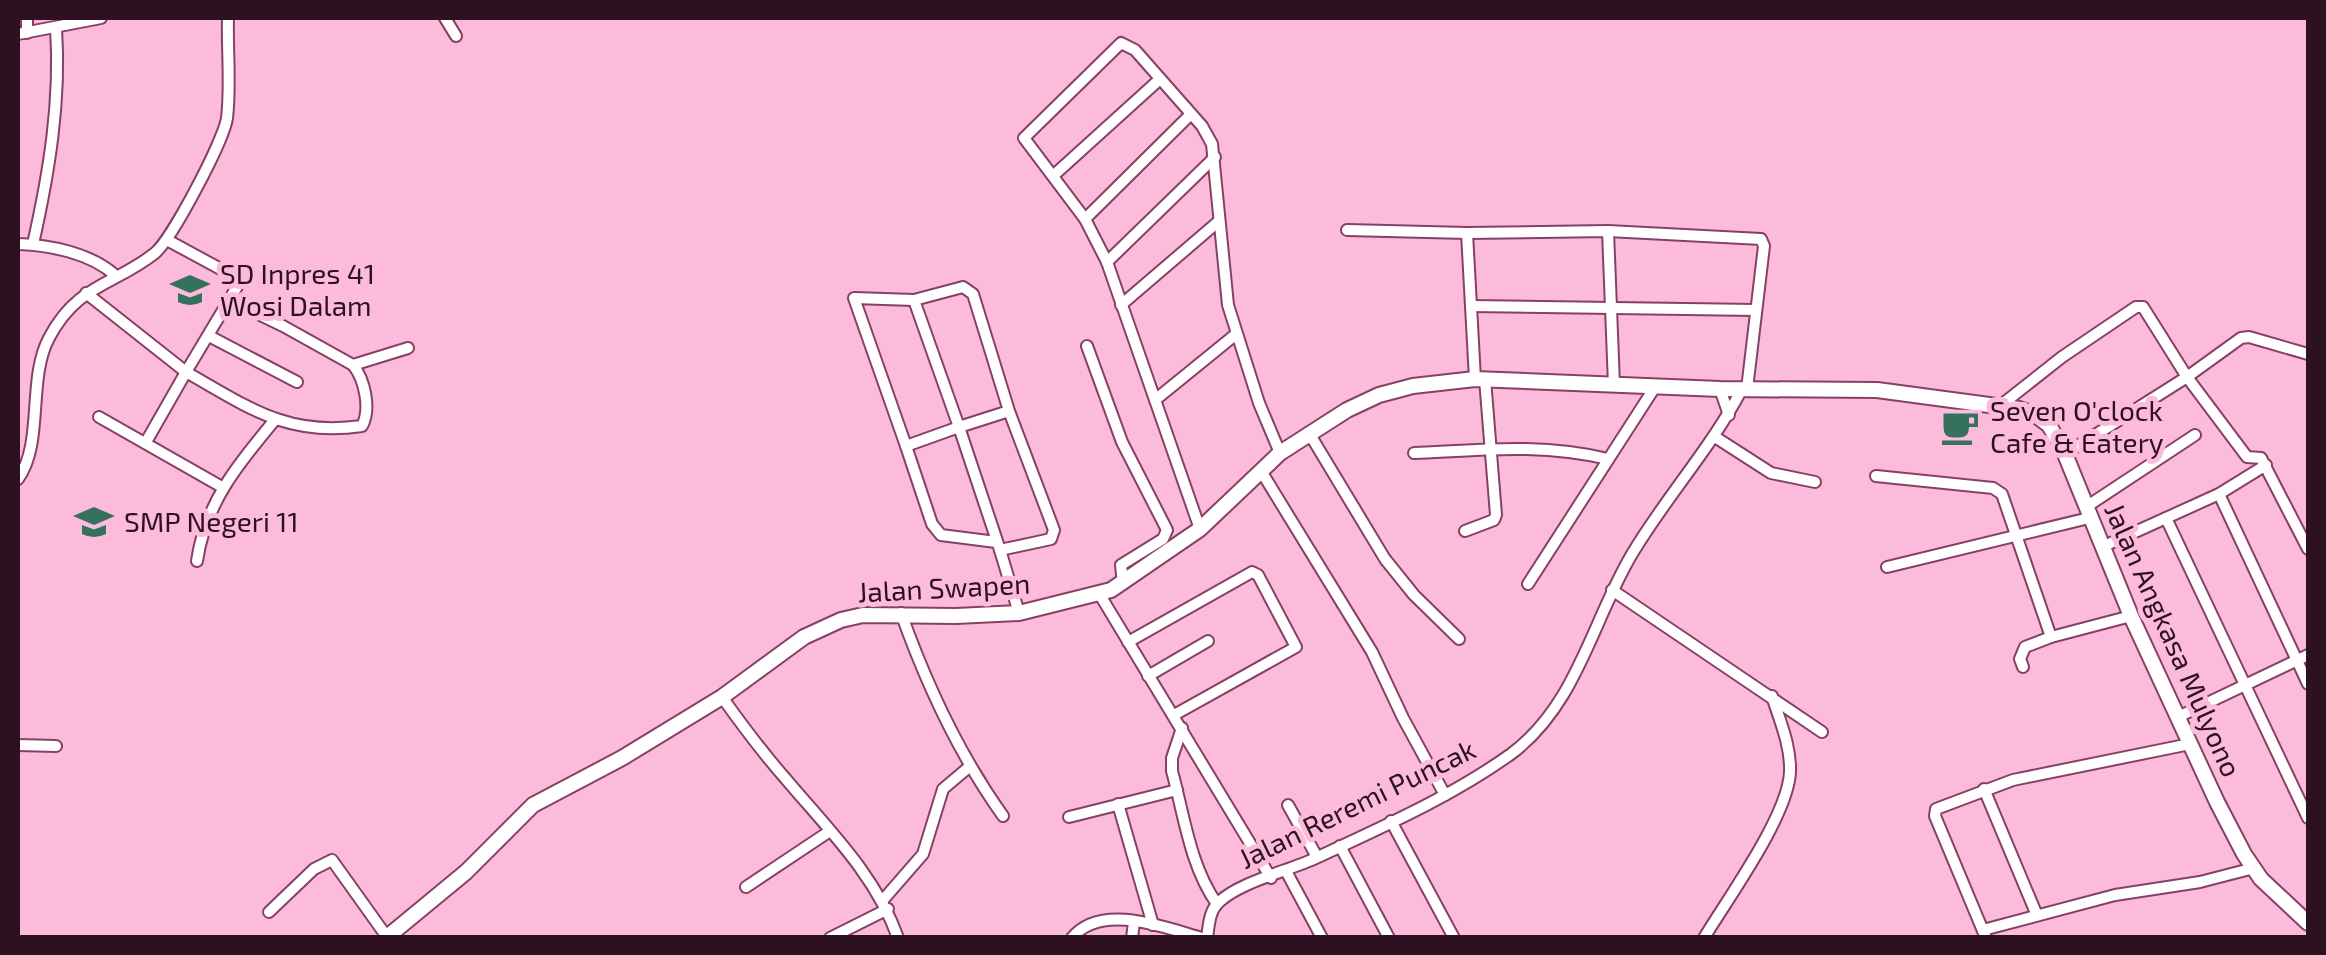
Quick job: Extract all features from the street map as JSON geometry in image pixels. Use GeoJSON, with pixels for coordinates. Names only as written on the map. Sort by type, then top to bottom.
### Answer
{"type":"FeatureCollection","features":[{"type":"Feature","properties":{"kind":"main road","name":"Jalan Swapen"},"geometry":{"type":"LineString","coordinates":[[387,937],[466,872],[544,797],[622,758],[722,698],[804,637],[863,615],[1019,613],[1100,595],[1123,584],[1200,530],[1280,452],[1379,395],[1413,386],[1480,379],[1720,389]]}},
{"type":"Feature","properties":{"kind":"main road"},"geometry":{"type":"LineString","coordinates":[[1720,389],[1745,389]]}},
{"type":"Feature","properties":{"kind":"main road","name":"Jalan Angkasa Mulyono"},"geometry":{"type":"LineString","coordinates":[[1745,389],[1876,390],[2028,411],[2049,425],[2065,454],[2130,616],[2216,802],[2254,868],[2308,923]]}},
{"type":"Feature","properties":{"kind":"street"},"geometry":{"type":"LineString","coordinates":[[27,18],[22,34],[101,18]]}},
{"type":"Feature","properties":{"kind":"street"},"geometry":{"type":"LineString","coordinates":[[18,479],[27,463],[41,359],[47,342],[86,293],[156,252],[167,240],[224,128],[228,18]]}},
{"type":"Feature","properties":{"kind":"street"},"geometry":{"type":"LineString","coordinates":[[445,18],[456,36]]}},
{"type":"Feature","properties":{"kind":"street"},"geometry":{"type":"LineString","coordinates":[[33,244],[57,100],[56,28]]}},
{"type":"Feature","properties":{"kind":"street"},"geometry":{"type":"LineString","coordinates":[[1200,530],[1107,262],[1084,219],[1026,142],[1025,134],[1121,42],[1129,45],[1208,134],[1215,157],[1223,272],[1235,335],[1280,452]]}},
{"type":"Feature","properties":{"kind":"street"},"geometry":{"type":"LineString","coordinates":[[1054,175],[1160,79]]}},
{"type":"Feature","properties":{"kind":"street"},"geometry":{"type":"LineString","coordinates":[[1084,219],[1190,115]]}},
{"type":"Feature","properties":{"kind":"street"},"geometry":{"type":"LineString","coordinates":[[1107,262],[1215,157]]}},
{"type":"Feature","properties":{"kind":"street"},"geometry":{"type":"LineString","coordinates":[[1120,305],[1219,222]]}},
{"type":"Feature","properties":{"kind":"street"},"geometry":{"type":"LineString","coordinates":[[1347,230],[1608,231],[1761,240],[1764,246],[1745,389]]}},
{"type":"Feature","properties":{"kind":"street"},"geometry":{"type":"LineString","coordinates":[[1608,231],[1614,386]]}},
{"type":"Feature","properties":{"kind":"street"},"geometry":{"type":"LineString","coordinates":[[1466,233],[1470,306],[1496,518],[1466,531]]}},
{"type":"Feature","properties":{"kind":"street"},"geometry":{"type":"LineString","coordinates":[[146,442],[240,286],[239,278],[167,240]]}},
{"type":"Feature","properties":{"kind":"street"},"geometry":{"type":"LineString","coordinates":[[18,244],[33,244],[96,261],[115,275]]}},
{"type":"Feature","properties":{"kind":"street"},"geometry":{"type":"LineString","coordinates":[[957,288],[970,289],[1008,411],[1054,534],[1051,538],[998,546],[937,532],[854,298],[914,300],[957,288]]}},
{"type":"Feature","properties":{"kind":"street"},"geometry":{"type":"LineString","coordinates":[[86,293],[186,372],[274,421],[326,429],[364,424],[366,397],[353,365],[231,302]]}},
{"type":"Feature","properties":{"kind":"street"},"geometry":{"type":"LineString","coordinates":[[914,300],[1019,613]]}},
{"type":"Feature","properties":{"kind":"street"},"geometry":{"type":"LineString","coordinates":[[1470,306],[1756,310]]}},
{"type":"Feature","properties":{"kind":"street"},"geometry":{"type":"LineString","coordinates":[[2000,406],[2062,357],[2139,306],[2147,310],[2187,378],[2247,457],[2259,456],[2266,465],[2308,549]]}},
{"type":"Feature","properties":{"kind":"street"},"geometry":{"type":"LineString","coordinates":[[1155,400],[1235,335]]}},
{"type":"Feature","properties":{"kind":"street"},"geometry":{"type":"LineString","coordinates":[[209,336],[297,382]]}},
{"type":"Feature","properties":{"kind":"street"},"geometry":{"type":"LineString","coordinates":[[2065,454],[2187,378],[2244,336],[2308,354]]}},
{"type":"Feature","properties":{"kind":"street"},"geometry":{"type":"LineString","coordinates":[[1087,346],[1122,442],[1167,530],[1163,538],[1121,565],[1123,584]]}},
{"type":"Feature","properties":{"kind":"street"},"geometry":{"type":"LineString","coordinates":[[353,365],[408,348]]}},
{"type":"Feature","properties":{"kind":"street"},"geometry":{"type":"LineString","coordinates":[[1528,584],[1655,387]]}},
{"type":"Feature","properties":{"kind":"street"},"geometry":{"type":"LineString","coordinates":[[1720,389],[1729,415]]}},
{"type":"Feature","properties":{"kind":"street","name":"Jalan Reremi Puncak"},"geometry":{"type":"LineString","coordinates":[[1217,904],[1232,893],[1317,857],[1446,794],[1510,754],[1548,716],[1577,670],[1612,590],[1667,500],[1715,437],[1745,389]]}},
{"type":"Feature","properties":{"kind":"street"},"geometry":{"type":"LineString","coordinates":[[906,446],[1008,411]]}},
{"type":"Feature","properties":{"kind":"street"},"geometry":{"type":"LineString","coordinates":[[100,417],[222,488]]}},
{"type":"Feature","properties":{"kind":"street"},"geometry":{"type":"LineString","coordinates":[[196,561],[201,530],[222,488],[274,421]]}},
{"type":"Feature","properties":{"kind":"street"},"geometry":{"type":"LineString","coordinates":[[18,432],[31,434]]}},
{"type":"Feature","properties":{"kind":"street"},"geometry":{"type":"LineString","coordinates":[[1309,432],[1392,568],[1459,639]]}},
{"type":"Feature","properties":{"kind":"street"},"geometry":{"type":"LineString","coordinates":[[1887,568],[2088,512],[2195,436]]}},
{"type":"Feature","properties":{"kind":"street"},"geometry":{"type":"LineString","coordinates":[[1715,437],[1771,473],[1815,482]]}},
{"type":"Feature","properties":{"kind":"street"},"geometry":{"type":"LineString","coordinates":[[1414,454],[1568,449],[1608,459]]}},
{"type":"Feature","properties":{"kind":"street"},"geometry":{"type":"LineString","coordinates":[[2102,547],[2219,494],[2266,465]]}},
{"type":"Feature","properties":{"kind":"street"},"geometry":{"type":"LineString","coordinates":[[1261,471],[1372,652],[1403,718],[1446,794]]}},
{"type":"Feature","properties":{"kind":"street"},"geometry":{"type":"LineString","coordinates":[[1876,476],[1993,488],[2002,494],[2051,636]]}},
{"type":"Feature","properties":{"kind":"street"},"geometry":{"type":"LineString","coordinates":[[2219,494],[2303,658],[2308,684]]}},
{"type":"Feature","properties":{"kind":"street"},"geometry":{"type":"LineString","coordinates":[[2166,518],[2308,818]]}},
{"type":"Feature","properties":{"kind":"street"},"geometry":{"type":"LineString","coordinates":[[1128,642],[1252,572],[1257,573],[1296,647],[1174,715]]}},
{"type":"Feature","properties":{"kind":"street"},"geometry":{"type":"LineString","coordinates":[[1612,590],[1822,732]]}},
{"type":"Feature","properties":{"kind":"street"},"geometry":{"type":"LineString","coordinates":[[1100,595],[1271,878]]}},
{"type":"Feature","properties":{"kind":"street"},"geometry":{"type":"LineString","coordinates":[[901,613],[934,701],[970,768],[1004,816]]}},
{"type":"Feature","properties":{"kind":"street"},"geometry":{"type":"LineString","coordinates":[[2023,667],[2022,650],[2051,636],[2130,616]]}},
{"type":"Feature","properties":{"kind":"street"},"geometry":{"type":"LineString","coordinates":[[1148,676],[1208,641]]}},
{"type":"Feature","properties":{"kind":"street"},"geometry":{"type":"LineString","coordinates":[[2178,717],[2303,658]]}},
{"type":"Feature","properties":{"kind":"street"},"geometry":{"type":"LineString","coordinates":[[1704,938],[1757,850],[1788,787],[1790,760],[1772,696]]}},
{"type":"Feature","properties":{"kind":"street"},"geometry":{"type":"LineString","coordinates":[[722,698],[886,905],[898,938]]}},
{"type":"Feature","properties":{"kind":"street"},"geometry":{"type":"LineString","coordinates":[[1072,938],[1079,930],[1103,922],[1134,922],[1204,938],[1217,904],[1199,872],[1171,766],[1182,728]]}},
{"type":"Feature","properties":{"kind":"street"},"geometry":{"type":"LineString","coordinates":[[2190,744],[2099,760],[1984,789],[1937,808],[1934,812],[1985,934],[2036,913],[2254,868]]}},
{"type":"Feature","properties":{"kind":"street"},"geometry":{"type":"LineString","coordinates":[[18,745],[56,746]]}},
{"type":"Feature","properties":{"kind":"street"},"geometry":{"type":"LineString","coordinates":[[830,938],[886,905],[923,854],[943,790],[970,768]]}},
{"type":"Feature","properties":{"kind":"street"},"geometry":{"type":"LineString","coordinates":[[1984,789],[2036,913]]}},
{"type":"Feature","properties":{"kind":"street"},"geometry":{"type":"LineString","coordinates":[[1069,817],[1177,790]]}},
{"type":"Feature","properties":{"kind":"street"},"geometry":{"type":"LineString","coordinates":[[1118,804],[1152,925]]}},
{"type":"Feature","properties":{"kind":"street"},"geometry":{"type":"LineString","coordinates":[[1288,805],[1317,857]]}},
{"type":"Feature","properties":{"kind":"street"},"geometry":{"type":"LineString","coordinates":[[1391,822],[1454,938]]}},
{"type":"Feature","properties":{"kind":"street"},"geometry":{"type":"LineString","coordinates":[[746,887],[830,831]]}},
{"type":"Feature","properties":{"kind":"street"},"geometry":{"type":"LineString","coordinates":[[1340,846],[1389,938]]}},
{"type":"Feature","properties":{"kind":"street"},"geometry":{"type":"LineString","coordinates":[[269,912],[314,869],[332,860],[387,937]]}},
{"type":"Feature","properties":{"kind":"street"},"geometry":{"type":"LineString","coordinates":[[1286,871],[1322,938]]}},
{"type":"Feature","properties":{"kind":"street"},"geometry":{"type":"LineString","coordinates":[[1132,938],[1134,922]]}},
{"type":"Feature","properties":{"kind":"place","name":"SD Inpres 41 Wosi Dalam"},"geometry":{"type":"Point","coordinates":[190,290]}},
{"type":"Feature","properties":{"kind":"place","name":"Seven O'clock Cafe & Eatery"},"geometry":{"type":"Point","coordinates":[1960,427]}},
{"type":"Feature","properties":{"kind":"place","name":"SMP Negeri 11"},"geometry":{"type":"Point","coordinates":[94,522]}}]}
